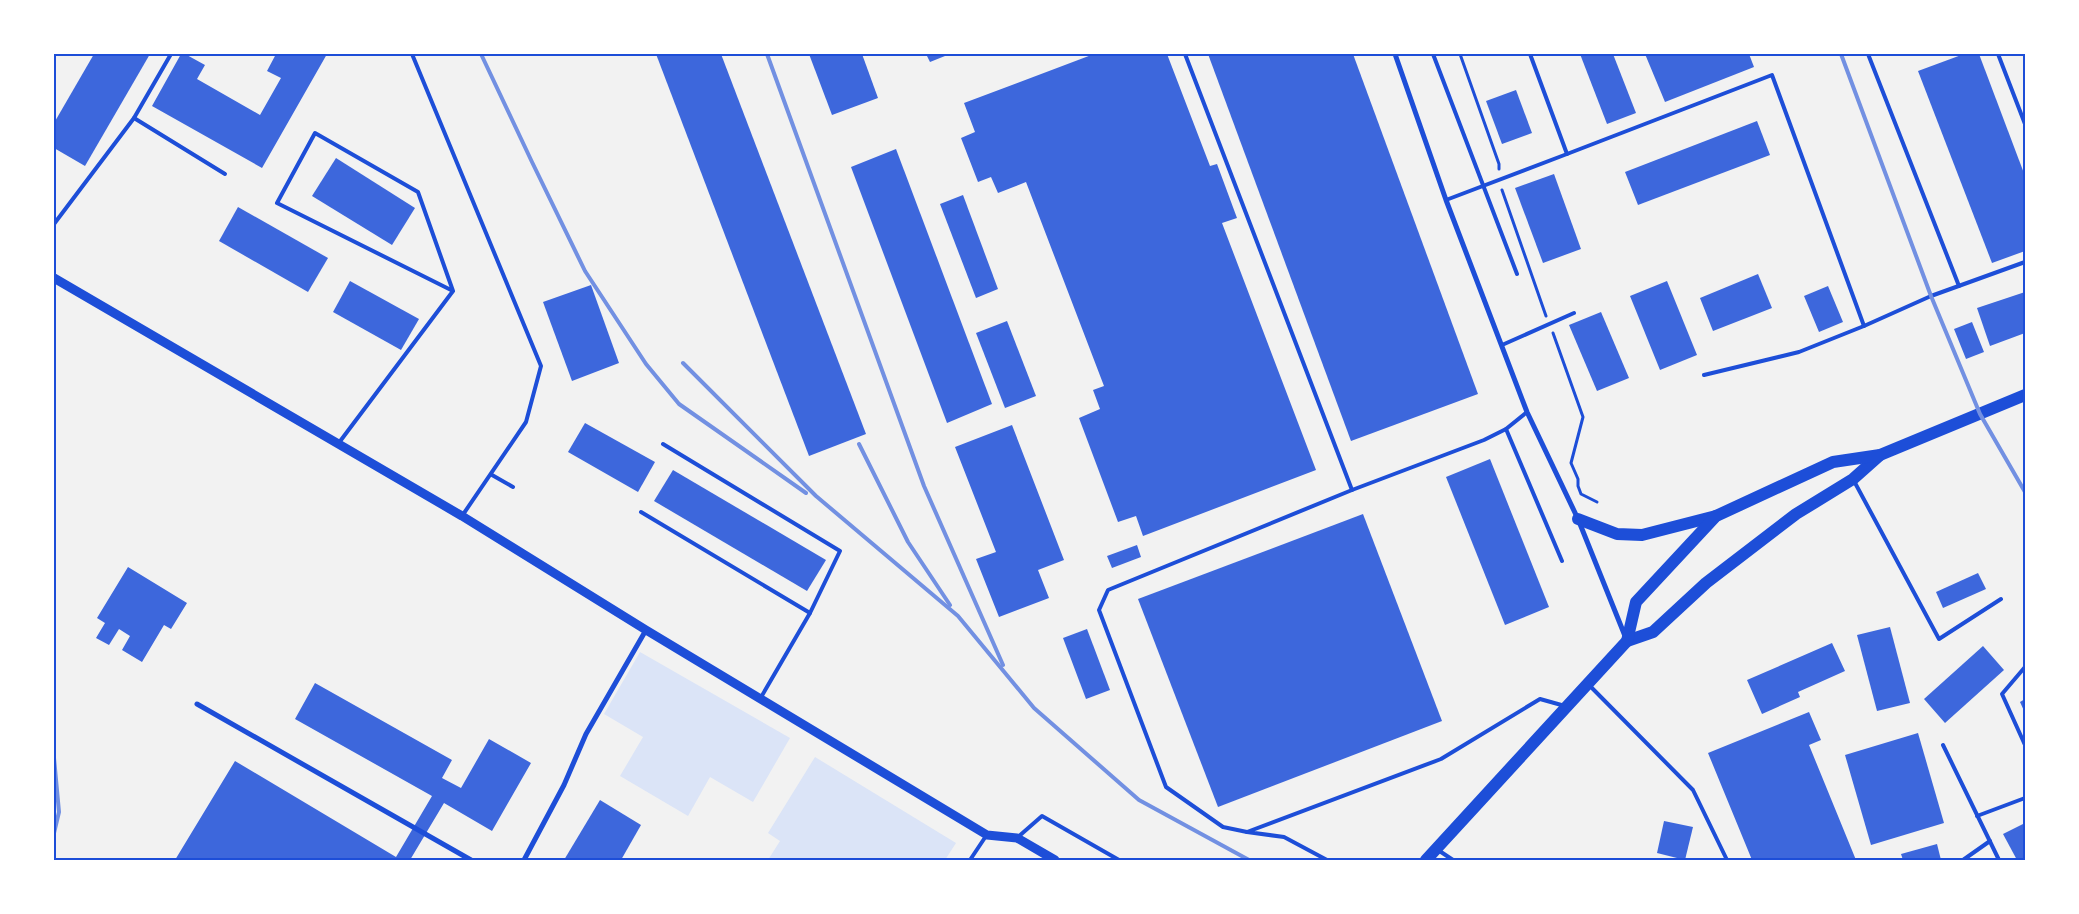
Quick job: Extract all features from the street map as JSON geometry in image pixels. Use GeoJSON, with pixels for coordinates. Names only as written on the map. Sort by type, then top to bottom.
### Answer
{"type":"FeatureCollection","features":[{"type":"Feature","properties":{"kind":"main road"},"geometry":{"type":"LineString","coordinates":[[1578,519],[1617,534],[1642,535],[1716,516],[1833,462],[1880,455],[2025,395]]}},
{"type":"Feature","properties":{"kind":"main road"},"geometry":{"type":"LineString","coordinates":[[1627,641],[1653,632],[1706,583],[1796,514],[1853,479],[1880,455]]}},
{"type":"Feature","properties":{"kind":"main road"},"geometry":{"type":"LineString","coordinates":[[1426,860],[1627,641],[1636,602],[1716,516]]}},
{"type":"Feature","properties":{"kind":"street"},"geometry":{"type":"LineString","coordinates":[[1395,54],[1446,200],[1527,412],[1578,519],[1627,641]]}},
{"type":"Feature","properties":{"kind":"street"},"geometry":{"type":"LineString","coordinates":[[54,278],[462,516],[760,699],[988,834],[1016,838],[1055,860]]}},
{"type":"Feature","properties":{"kind":"street"},"geometry":{"type":"LineString","coordinates":[[524,860],[564,784],[586,734],[646,630]]}},
{"type":"Feature","properties":{"kind":"street"},"geometry":{"type":"LineString","coordinates":[[197,704],[471,860]]}},
{"type":"Feature","properties":{"kind":"lane"},"geometry":{"type":"LineString","coordinates":[[54,224],[134,118],[171,54]]}},
{"type":"Feature","properties":{"kind":"lane"},"geometry":{"type":"LineString","coordinates":[[412,54],[540,366],[526,422],[492,475],[462,516]]}},
{"type":"Feature","properties":{"kind":"lane"},"geometry":{"type":"LineString","coordinates":[[1185,54],[1352,490]]}},
{"type":"Feature","properties":{"kind":"lane"},"geometry":{"type":"LineString","coordinates":[[1433,54],[1517,274]]}},
{"type":"Feature","properties":{"kind":"lane"},"geometry":{"type":"LineString","coordinates":[[1530,54],[1567,154]]}},
{"type":"Feature","properties":{"kind":"lane"},"geometry":{"type":"LineString","coordinates":[[1868,54],[1959,286]]}},
{"type":"Feature","properties":{"kind":"lane"},"geometry":{"type":"LineString","coordinates":[[1998,54],[2025,124]]}},
{"type":"Feature","properties":{"kind":"lane"},"geometry":{"type":"LineString","coordinates":[[1446,200],[1772,74],[1864,326]]}},
{"type":"Feature","properties":{"kind":"lane"},"geometry":{"type":"LineString","coordinates":[[134,118],[226,174]]}},
{"type":"Feature","properties":{"kind":"lane"},"geometry":{"type":"LineString","coordinates":[[315,133],[418,192],[453,291],[277,203],[315,133]]}},
{"type":"Feature","properties":{"kind":"lane"},"geometry":{"type":"LineString","coordinates":[[1704,376],[1799,352],[1959,286],[2025,262]]}},
{"type":"Feature","properties":{"kind":"lane"},"geometry":{"type":"LineString","coordinates":[[338,444],[453,291]]}},
{"type":"Feature","properties":{"kind":"lane"},"geometry":{"type":"LineString","coordinates":[[1502,345],[1574,313]]}},
{"type":"Feature","properties":{"kind":"lane"},"geometry":{"type":"LineString","coordinates":[[1327,860],[1284,837],[1223,827],[1166,787],[1099,610],[1108,590],[1352,490],[1484,440],[1506,429],[1527,412]]}},
{"type":"Feature","properties":{"kind":"lane"},"geometry":{"type":"LineString","coordinates":[[1506,429],[1562,561]]}},
{"type":"Feature","properties":{"kind":"lane"},"geometry":{"type":"LineString","coordinates":[[662,444],[840,551],[810,612],[760,699]]}},
{"type":"Feature","properties":{"kind":"lane"},"geometry":{"type":"LineString","coordinates":[[492,475],[513,487]]}},
{"type":"Feature","properties":{"kind":"lane"},"geometry":{"type":"LineString","coordinates":[[1853,479],[1939,639],[2001,599]]}},
{"type":"Feature","properties":{"kind":"lane"},"geometry":{"type":"LineString","coordinates":[[641,512],[810,612]]}},
{"type":"Feature","properties":{"kind":"lane"},"geometry":{"type":"LineString","coordinates":[[2025,668],[2002,694],[2025,745]]}},
{"type":"Feature","properties":{"kind":"lane"},"geometry":{"type":"LineString","coordinates":[[1589,684],[1693,790],[1726,860]]}},
{"type":"Feature","properties":{"kind":"lane"},"geometry":{"type":"LineString","coordinates":[[1247,832],[1441,759],[1540,699],[1567,707]]}},
{"type":"Feature","properties":{"kind":"lane"},"geometry":{"type":"LineString","coordinates":[[1943,745],[1999,860]]}},
{"type":"Feature","properties":{"kind":"lane"},"geometry":{"type":"LineString","coordinates":[[1977,816],[2025,798]]}},
{"type":"Feature","properties":{"kind":"lane"},"geometry":{"type":"LineString","coordinates":[[1016,838],[1042,816],[1119,860]]}},
{"type":"Feature","properties":{"kind":"lane"},"geometry":{"type":"LineString","coordinates":[[970,860],[988,834]]}},
{"type":"Feature","properties":{"kind":"lane"},"geometry":{"type":"LineString","coordinates":[[1963,860],[1990,841]]}},
{"type":"Feature","properties":{"kind":"lane"},"geometry":{"type":"LineString","coordinates":[[1436,848],[1453,860]]}},
{"type":"Feature","properties":{"kind":"path"},"geometry":{"type":"LineString","coordinates":[[1460,54],[1499,164],[1498,180],[1583,417],[1572,463],[1578,479],[1578,486],[1581,494],[1597,502]]}},
{"type":"Feature","properties":{"kind":"shaded area"},"geometry":{"type":"Polygon","coordinates":[[[640,652],[790,738],[753,802],[710,777],[688,816],[620,776],[643,737],[604,714],[640,652]]]}},
{"type":"Feature","properties":{"kind":"shaded area"},"geometry":{"type":"Polygon","coordinates":[[[815,757],[956,843],[945,860],[768,860],[780,841],[768,833],[815,757]]]}},
{"type":"Feature","properties":{"kind":"building"},"geometry":{"type":"Polygon","coordinates":[[[94,54],[150,54],[85,166],[54,148],[54,123],[94,54]]]}},
{"type":"Feature","properties":{"kind":"building"},"geometry":{"type":"Polygon","coordinates":[[[181,54],[185,54],[205,65],[197,79],[260,115],[281,78],[267,71],[276,54],[327,54],[262,168],[152,106],[181,54]]]}},
{"type":"Feature","properties":{"kind":"building"},"geometry":{"type":"Polygon","coordinates":[[[656,54],[721,54],[866,434],[809,456],[656,54]]]}},
{"type":"Feature","properties":{"kind":"building"},"geometry":{"type":"Polygon","coordinates":[[[809,54],[862,54],[878,98],[832,115],[809,54]]]}},
{"type":"Feature","properties":{"kind":"building"},"geometry":{"type":"Polygon","coordinates":[[[926,54],[950,54],[930,62],[926,54]]]}},
{"type":"Feature","properties":{"kind":"building"},"geometry":{"type":"Polygon","coordinates":[[[1094,54],[1167,54],[1210,166],[1217,164],[1237,218],[1222,223],[1316,470],[1143,536],[1136,516],[1118,522],[1079,418],[1100,409],[1093,390],[1104,386],[1026,182],[998,193],[991,177],[978,182],[961,138],[975,132],[964,103],[1094,54]]]}},
{"type":"Feature","properties":{"kind":"building"},"geometry":{"type":"Polygon","coordinates":[[[1208,54],[1353,54],[1478,394],[1351,441],[1208,54]]]}},
{"type":"Feature","properties":{"kind":"building"},"geometry":{"type":"Polygon","coordinates":[[[1580,54],[1613,54],[1636,113],[1607,124],[1580,54]]]}},
{"type":"Feature","properties":{"kind":"building"},"geometry":{"type":"Polygon","coordinates":[[[1645,54],[1749,54],[1754,67],[1665,102],[1645,54]]]}},
{"type":"Feature","properties":{"kind":"building"},"geometry":{"type":"Polygon","coordinates":[[[1964,54],[1979,54],[2025,176],[2025,251],[1992,263],[1918,71],[1964,54]]]}},
{"type":"Feature","properties":{"kind":"building"},"geometry":{"type":"Polygon","coordinates":[[[1516,90],[1532,133],[1502,144],[1486,101],[1516,90]]]}},
{"type":"Feature","properties":{"kind":"building"},"geometry":{"type":"Polygon","coordinates":[[[1757,121],[1770,155],[1638,205],[1625,172],[1757,121]]]}},
{"type":"Feature","properties":{"kind":"building"},"geometry":{"type":"Polygon","coordinates":[[[896,149],[992,404],[947,423],[851,167],[896,149]]]}},
{"type":"Feature","properties":{"kind":"building"},"geometry":{"type":"Polygon","coordinates":[[[336,158],[415,208],[392,245],[312,196],[336,158]]]}},
{"type":"Feature","properties":{"kind":"building"},"geometry":{"type":"Polygon","coordinates":[[[1554,174],[1581,249],[1543,263],[1515,188],[1554,174]]]}},
{"type":"Feature","properties":{"kind":"building"},"geometry":{"type":"Polygon","coordinates":[[[963,195],[998,289],[976,298],[940,204],[963,195]]]}},
{"type":"Feature","properties":{"kind":"building"},"geometry":{"type":"Polygon","coordinates":[[[238,207],[328,258],[308,292],[219,241],[238,207]]]}},
{"type":"Feature","properties":{"kind":"building"},"geometry":{"type":"Polygon","coordinates":[[[1758,274],[1772,308],[1713,331],[1700,298],[1758,274]]]}},
{"type":"Feature","properties":{"kind":"building"},"geometry":{"type":"Polygon","coordinates":[[[350,281],[419,319],[401,350],[333,312],[350,281]]]}},
{"type":"Feature","properties":{"kind":"building"},"geometry":{"type":"Polygon","coordinates":[[[1667,281],[1697,355],[1660,370],[1630,296],[1667,281]]]}},
{"type":"Feature","properties":{"kind":"building"},"geometry":{"type":"Polygon","coordinates":[[[591,285],[619,363],[572,381],[543,302],[591,285]]]}},
{"type":"Feature","properties":{"kind":"building"},"geometry":{"type":"Polygon","coordinates":[[[1828,286],[1843,322],[1819,332],[1804,296],[1828,286]]]}},
{"type":"Feature","properties":{"kind":"building"},"geometry":{"type":"Polygon","coordinates":[[[2025,292],[2025,333],[1990,346],[1977,308],[2025,292]]]}},
{"type":"Feature","properties":{"kind":"building"},"geometry":{"type":"Polygon","coordinates":[[[1601,312],[1629,378],[1597,391],[1569,325],[1601,312]]]}},
{"type":"Feature","properties":{"kind":"building"},"geometry":{"type":"Polygon","coordinates":[[[1007,321],[1036,396],[1005,408],[976,333],[1007,321]]]}},
{"type":"Feature","properties":{"kind":"building"},"geometry":{"type":"Polygon","coordinates":[[[1972,322],[1984,352],[1966,359],[1954,329],[1972,322]]]}},
{"type":"Feature","properties":{"kind":"building"},"geometry":{"type":"Polygon","coordinates":[[[585,423],[655,462],[638,492],[568,452],[585,423]]]}},
{"type":"Feature","properties":{"kind":"building"},"geometry":{"type":"Polygon","coordinates":[[[1012,425],[1064,560],[1038,570],[1049,598],[999,617],[976,559],[996,552],[955,447],[1012,425]]]}},
{"type":"Feature","properties":{"kind":"building"},"geometry":{"type":"Polygon","coordinates":[[[1490,459],[1549,607],[1505,625],[1446,477],[1490,459]]]}},
{"type":"Feature","properties":{"kind":"building"},"geometry":{"type":"Polygon","coordinates":[[[673,470],[826,560],[807,591],[654,501],[673,470]]]}},
{"type":"Feature","properties":{"kind":"building"},"geometry":{"type":"Polygon","coordinates":[[[1363,514],[1442,721],[1218,807],[1138,599],[1363,514]]]}},
{"type":"Feature","properties":{"kind":"building"},"geometry":{"type":"Polygon","coordinates":[[[1137,545],[1141,557],[1112,568],[1107,556],[1137,545]]]}},
{"type":"Feature","properties":{"kind":"building"},"geometry":{"type":"Polygon","coordinates":[[[128,567],[187,603],[171,629],[164,625],[142,662],[122,650],[130,636],[119,629],[109,645],[96,638],[105,623],[97,618],[128,567]]]}},
{"type":"Feature","properties":{"kind":"building"},"geometry":{"type":"Polygon","coordinates":[[[1978,573],[1986,589],[1943,608],[1936,592],[1978,573]]]}},
{"type":"Feature","properties":{"kind":"building"},"geometry":{"type":"Polygon","coordinates":[[[1890,627],[1910,703],[1877,711],[1857,635],[1890,627]]]}},
{"type":"Feature","properties":{"kind":"building"},"geometry":{"type":"Polygon","coordinates":[[[1087,629],[1110,690],[1086,699],[1063,638],[1087,629]]]}},
{"type":"Feature","properties":{"kind":"building"},"geometry":{"type":"Polygon","coordinates":[[[1832,643],[1845,671],[1798,692],[1800,697],[1762,714],[1747,680],[1832,643]]]}},
{"type":"Feature","properties":{"kind":"building"},"geometry":{"type":"Polygon","coordinates":[[[1983,646],[2004,670],[1945,723],[1924,699],[1983,646]]]}},
{"type":"Feature","properties":{"kind":"building"},"geometry":{"type":"Polygon","coordinates":[[[315,683],[452,760],[442,778],[461,788],[489,739],[531,763],[492,831],[444,803],[410,860],[175,860],[235,761],[396,857],[432,796],[295,719],[315,683]]]}},
{"type":"Feature","properties":{"kind":"building"},"geometry":{"type":"Polygon","coordinates":[[[2025,699],[2025,713],[2020,702],[2025,699]]]}},
{"type":"Feature","properties":{"kind":"building"},"geometry":{"type":"Polygon","coordinates":[[[1809,712],[1821,740],[1809,745],[1856,860],[1752,860],[1708,753],[1809,712]]]}},
{"type":"Feature","properties":{"kind":"building"},"geometry":{"type":"Polygon","coordinates":[[[1918,733],[1944,823],[1871,845],[1845,755],[1918,733]]]}},
{"type":"Feature","properties":{"kind":"building"},"geometry":{"type":"Polygon","coordinates":[[[600,800],[641,825],[621,860],[564,860],[600,800]]]}},
{"type":"Feature","properties":{"kind":"building"},"geometry":{"type":"Polygon","coordinates":[[[1664,821],[1693,827],[1685,860],[1657,853],[1664,821]]]}},
{"type":"Feature","properties":{"kind":"building"},"geometry":{"type":"Polygon","coordinates":[[[2025,823],[2025,860],[2017,860],[2003,834],[2025,823]]]}},
{"type":"Feature","properties":{"kind":"building"},"geometry":{"type":"Polygon","coordinates":[[[1937,844],[1941,860],[1903,860],[1901,854],[1937,844]]]}},
{"type":"Feature","properties":{"kind":"railway"},"geometry":{"type":"LineString","coordinates":[[481,54],[585,271],[646,364],[679,404],[806,493]]}},
{"type":"Feature","properties":{"kind":"railway"},"geometry":{"type":"LineString","coordinates":[[767,54],[924,486],[1003,665]]}},
{"type":"Feature","properties":{"kind":"railway"},"geometry":{"type":"LineString","coordinates":[[1841,54],[1931,296],[1980,414],[2025,492]]}},
{"type":"Feature","properties":{"kind":"railway"},"geometry":{"type":"LineString","coordinates":[[683,363],[816,496],[958,616],[1034,708],[1139,800],[1249,860]]}},
{"type":"Feature","properties":{"kind":"railway"},"geometry":{"type":"LineString","coordinates":[[859,444],[908,542],[950,605]]}},
{"type":"Feature","properties":{"kind":"railway"},"geometry":{"type":"LineString","coordinates":[[54,758],[59,812],[54,833]]}}]}
